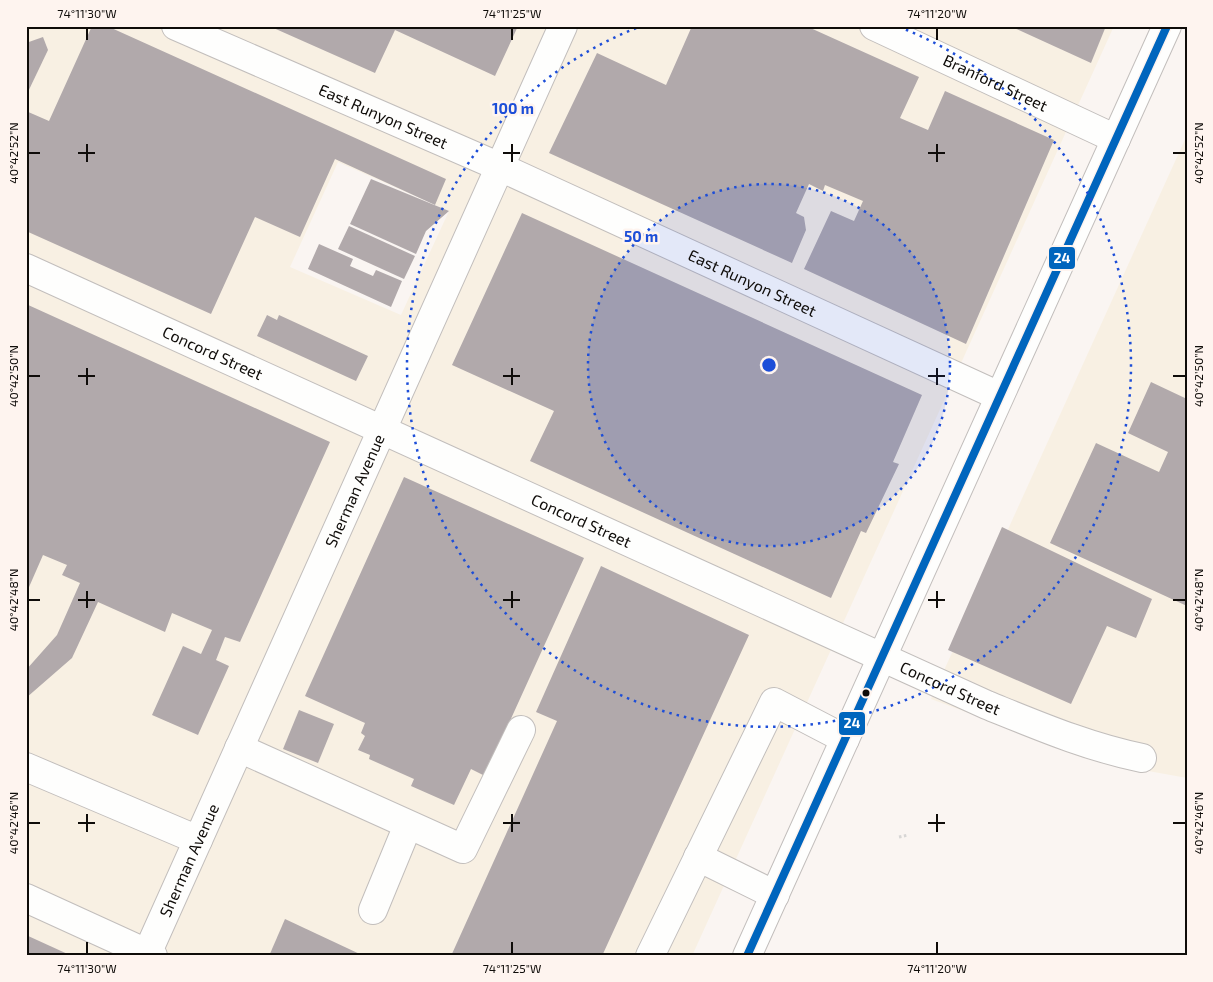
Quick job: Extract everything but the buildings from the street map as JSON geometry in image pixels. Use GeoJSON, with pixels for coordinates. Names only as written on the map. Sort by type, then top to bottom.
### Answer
{"type":"FeatureCollection","features":[{"type":"Feature","properties":{"kind":"street","name":"East Runyon Street"},"geometry":{"type":"LineString","coordinates":[[176,26],[500,167],[999,396]]}},
{"type":"Feature","properties":{"kind":"street","name":"Sherman Avenue"},"geometry":{"type":"LineString","coordinates":[[149,955],[198,840],[563,26]]}},
{"type":"Feature","properties":{"kind":"street","name":"Branford Street"},"geometry":{"type":"LineString","coordinates":[[874,26],[1116,139]]}},
{"type":"Feature","properties":{"kind":"street"},"geometry":{"type":"LineString","coordinates":[[747,956],[1167,26]]}},
{"type":"Feature","properties":{"kind":"street","name":"Concord Street"},"geometry":{"type":"LineString","coordinates":[[26,268],[382,428],[987,705],[1073,740],[1142,758]]}},
{"type":"Feature","properties":{"kind":"street"},"geometry":{"type":"LineString","coordinates":[[650,956],[774,702],[845,739]]}},
{"type":"Feature","properties":{"kind":"street"},"geometry":{"type":"LineString","coordinates":[[239,748],[463,850],[521,730]]}},
{"type":"Feature","properties":{"kind":"street"},"geometry":{"type":"LineString","coordinates":[[26,767],[198,840]]}},
{"type":"Feature","properties":{"kind":"street"},"geometry":{"type":"LineString","coordinates":[[373,910],[408,824]]}},
{"type":"Feature","properties":{"kind":"street"},"geometry":{"type":"LineString","coordinates":[[698,858],[775,895]]}},
{"type":"Feature","properties":{"kind":"street"},"geometry":{"type":"LineString","coordinates":[[26,898],[149,955]]}},
{"type":"Feature","properties":{"kind":"path"},"geometry":{"type":"LineString","coordinates":[[900,837],[908,835]]}},
{"type":"Feature","properties":{"kind":"shaded area"},"geometry":{"type":"Polygon","coordinates":[[[26,26],[1114,26],[692,956],[26,956],[26,26]],[[338,162],[290,267],[401,315],[449,211],[338,162]]]}},
{"type":"Feature","properties":{"kind":"shaded area"},"geometry":{"type":"Polygon","coordinates":[[[1187,135],[1187,778],[1104,763],[931,699],[1187,135]]]}},
{"type":"Feature","properties":{"kind":"transit line","name":"24"},"geometry":{"type":"LineString","coordinates":[[747,956],[1167,26]]}}]}
